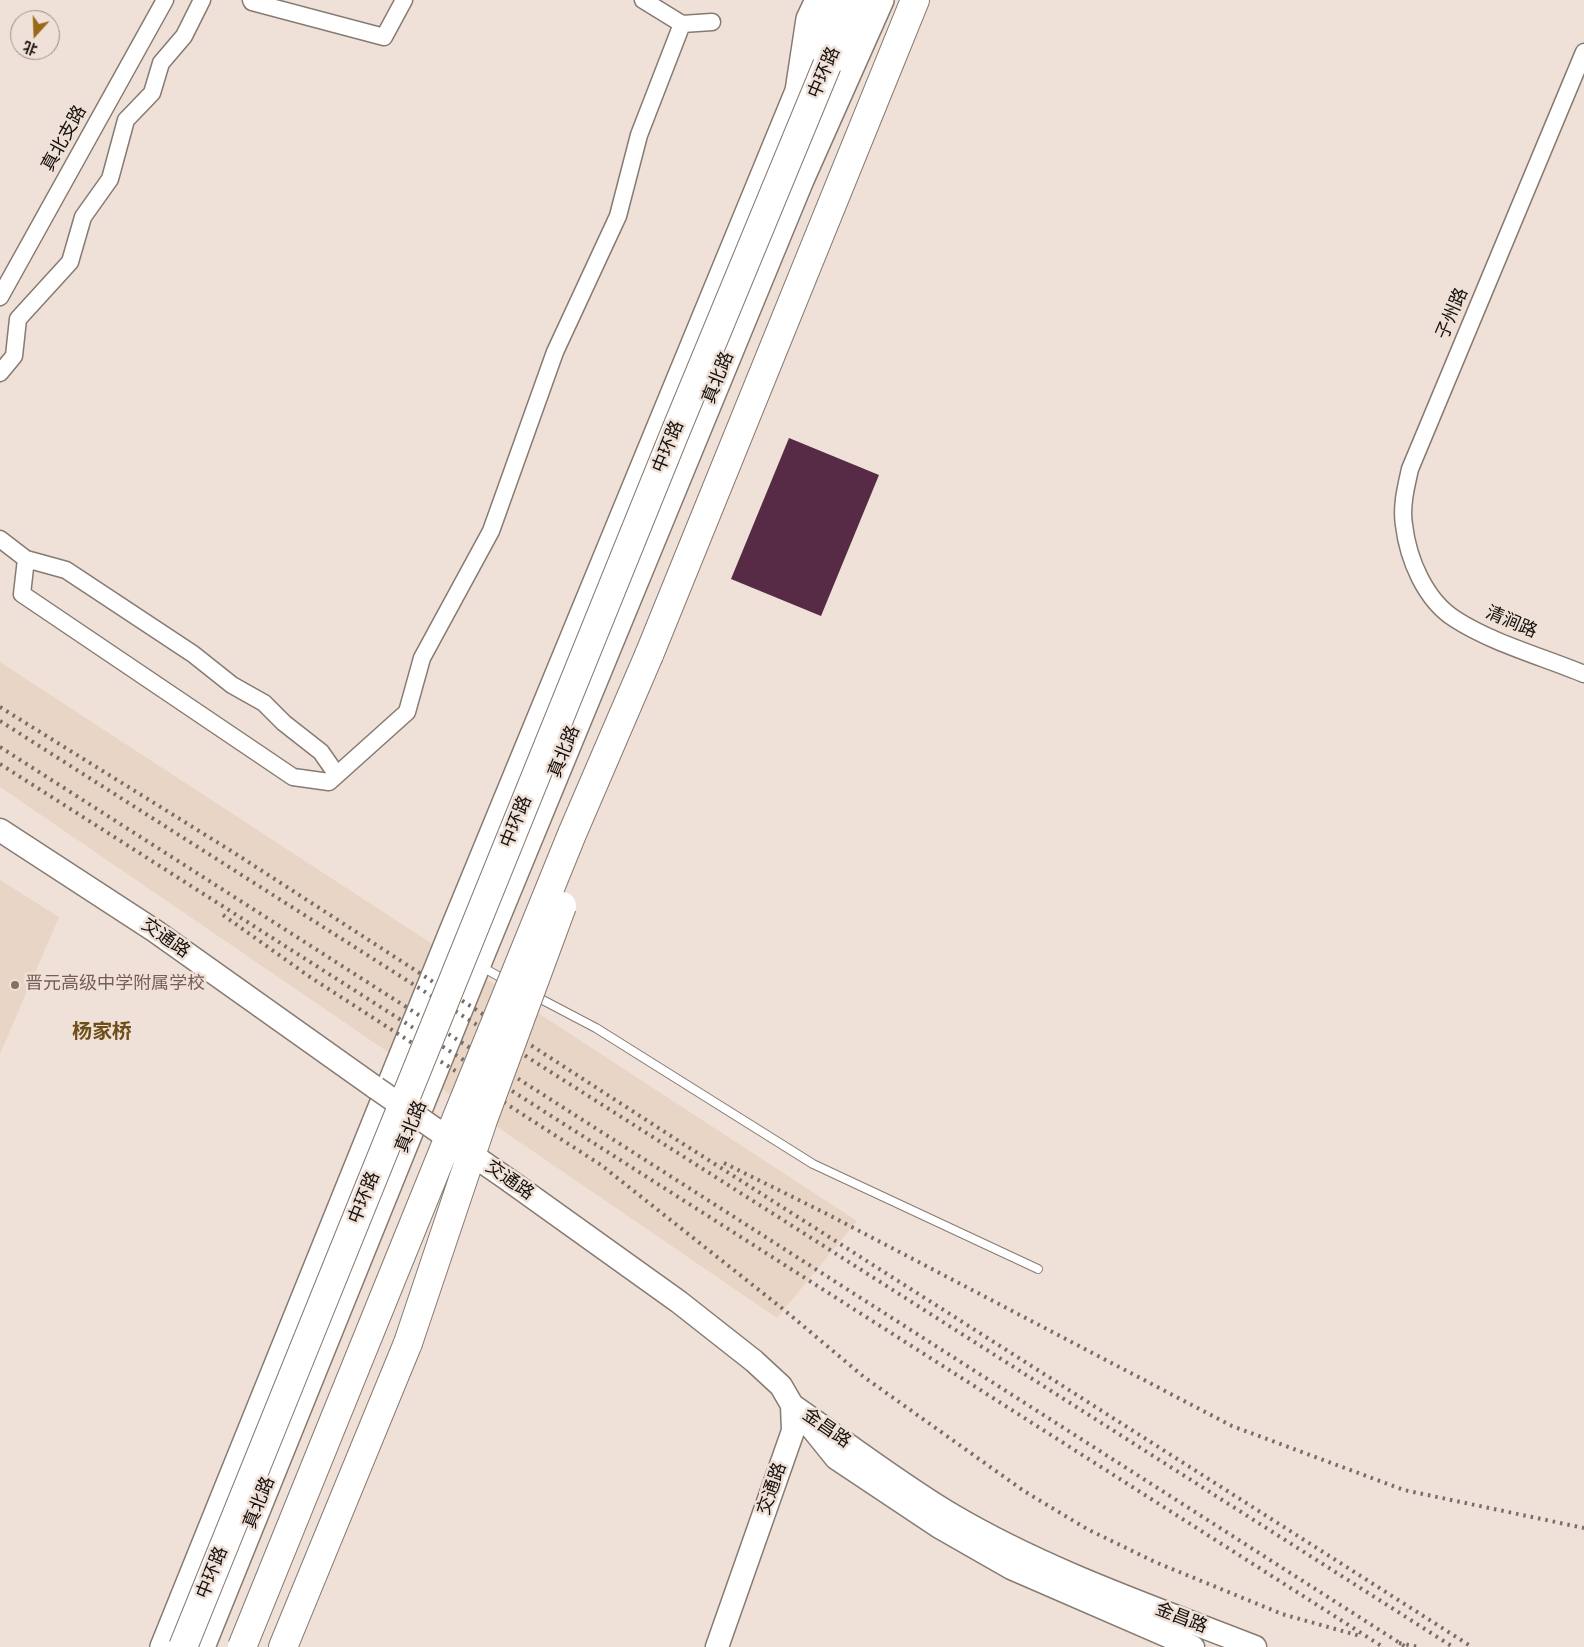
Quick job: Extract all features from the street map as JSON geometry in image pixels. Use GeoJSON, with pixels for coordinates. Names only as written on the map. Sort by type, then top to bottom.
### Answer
{"type":"FeatureCollection","features":[{"type":"Feature","properties":{"kind":"highway"},"geometry":{"type":"LineString","coordinates":[[827,66],[851,0]]}},
{"type":"Feature","properties":{"kind":"highway"},"geometry":{"type":"LineString","coordinates":[[242,1647],[572,834],[649,655],[915,0]]}},
{"type":"Feature","properties":{"kind":"highway","name":"中环路"},"geometry":{"type":"LineString","coordinates":[[183,1647],[674,435],[827,66],[870,7]]}},
{"type":"Feature","properties":{"kind":"highway"},"geometry":{"type":"LineString","coordinates":[[283,1647],[408,1343],[483,1120],[582,853],[649,655]]}},
{"type":"Feature","properties":{"kind":"main road","name":"真北路"},"geometry":{"type":"LineString","coordinates":[[798,91],[809,19],[818,0]]}},
{"type":"Feature","properties":{"kind":"main road","name":"真北路"},"geometry":{"type":"LineString","coordinates":[[163,1647],[455,925],[798,91],[838,0]]}},
{"type":"Feature","properties":{"kind":"main road"},"geometry":{"type":"LineString","coordinates":[[870,7],[892,0]]}},
{"type":"Feature","properties":{"kind":"main road","name":"真北路"},"geometry":{"type":"LineString","coordinates":[[202,1647],[478,965],[870,7]]}},
{"type":"Feature","properties":{"kind":"main road","name":"交通路"},"geometry":{"type":"LineString","coordinates":[[0,830],[155,931],[510,1181],[679,1302],[717,1331],[781,1386],[792,1405],[793,1431],[717,1647]]}},
{"type":"Feature","properties":{"kind":"main road","name":"金昌路"},"geometry":{"type":"LineString","coordinates":[[792,1405],[836,1458],[941,1528],[1011,1568],[1193,1647]]}},
{"type":"Feature","properties":{"kind":"main road","name":"金昌路"},"geometry":{"type":"LineString","coordinates":[[792,1405],[952,1515],[1103,1589],[1255,1647]]}},
{"type":"Feature","properties":{"kind":"street","name":"真北支路"},"geometry":{"type":"LineString","coordinates":[[0,297],[165,0]]}},
{"type":"Feature","properties":{"kind":"street"},"geometry":{"type":"LineString","coordinates":[[0,372],[14,356],[18,319],[70,262],[83,217],[110,179],[126,120],[152,93],[161,63],[184,36],[202,0]]}},
{"type":"Feature","properties":{"kind":"street"},"geometry":{"type":"LineString","coordinates":[[251,0],[252,2],[294,14],[384,37],[404,0]]}},
{"type":"Feature","properties":{"kind":"street"},"geometry":{"type":"LineString","coordinates":[[643,0],[682,24],[712,22]]}},
{"type":"Feature","properties":{"kind":"street"},"geometry":{"type":"LineString","coordinates":[[26,559],[22,594],[293,777],[329,782],[407,712],[422,658],[491,531],[554,352],[618,216],[639,135],[682,24]]}},
{"type":"Feature","properties":{"kind":"street","name":"子州路"},"geometry":{"type":"LineString","coordinates":[[1430,596],[1411,556],[1404,524],[1404,494],[1410,468],[1584,52]]}},
{"type":"Feature","properties":{"kind":"street"},"geometry":{"type":"LineString","coordinates":[[0,539],[26,559],[66,570],[193,654],[232,685],[264,702],[284,723],[321,752],[337,775]]}},
{"type":"Feature","properties":{"kind":"street","name":"清涧路"},"geometry":{"type":"LineString","coordinates":[[1430,596],[1453,618],[1481,633],[1584,674]]}},
{"type":"Feature","properties":{"kind":"lane"},"geometry":{"type":"LineString","coordinates":[[478,965],[596,1028],[814,1164],[1038,1269]]}},
{"type":"Feature","properties":{"kind":"shaded area"},"geometry":{"type":"Polygon","coordinates":[[[0,662],[857,1221],[777,1318],[0,787],[0,662]]]}},
{"type":"Feature","properties":{"kind":"shaded area","name":"晋元高级中学附属学校"},"geometry":{"type":"Polygon","coordinates":[[[0,880],[59,917],[0,1054],[0,880]]]}},
{"type":"Feature","properties":{"kind":"building"},"geometry":{"type":"Polygon","coordinates":[[[789,438],[879,475],[821,616],[731,579],[789,438]]]}},
{"type":"Feature","properties":{"kind":"railway"},"geometry":{"type":"LineString","coordinates":[[0,707],[236,854],[674,1138],[1472,1647]]}},
{"type":"Feature","properties":{"kind":"railway"},"geometry":{"type":"LineString","coordinates":[[0,721],[1453,1647]]}},
{"type":"Feature","properties":{"kind":"railway"},"geometry":{"type":"LineString","coordinates":[[0,747],[1406,1647]]}},
{"type":"Feature","properties":{"kind":"railway"},"geometry":{"type":"LineString","coordinates":[[0,764],[1383,1647]]}},
{"type":"Feature","properties":{"kind":"railway"},"geometry":{"type":"LineString","coordinates":[[223,915],[310,977],[601,1165],[783,1309],[864,1377],[1024,1491],[1087,1529],[1155,1562],[1282,1614],[1360,1636]]}},
{"type":"Feature","properties":{"kind":"railway"},"geometry":{"type":"LineString","coordinates":[[724,1163],[825,1213],[1232,1426],[1404,1490],[1584,1528]]}},
{"type":"Feature","properties":{"kind":"railway"},"geometry":{"type":"LineString","coordinates":[[1399,1643],[1419,1647]]}},
{"type":"Feature","properties":{"kind":"place","name":"晋元高级中学附属学校"},"geometry":{"type":"Point","coordinates":[15,985]}},
{"type":"Feature","properties":{"kind":"district","name":"杨家桥"},"geometry":{"type":"Point","coordinates":[102,1033]}}]}
